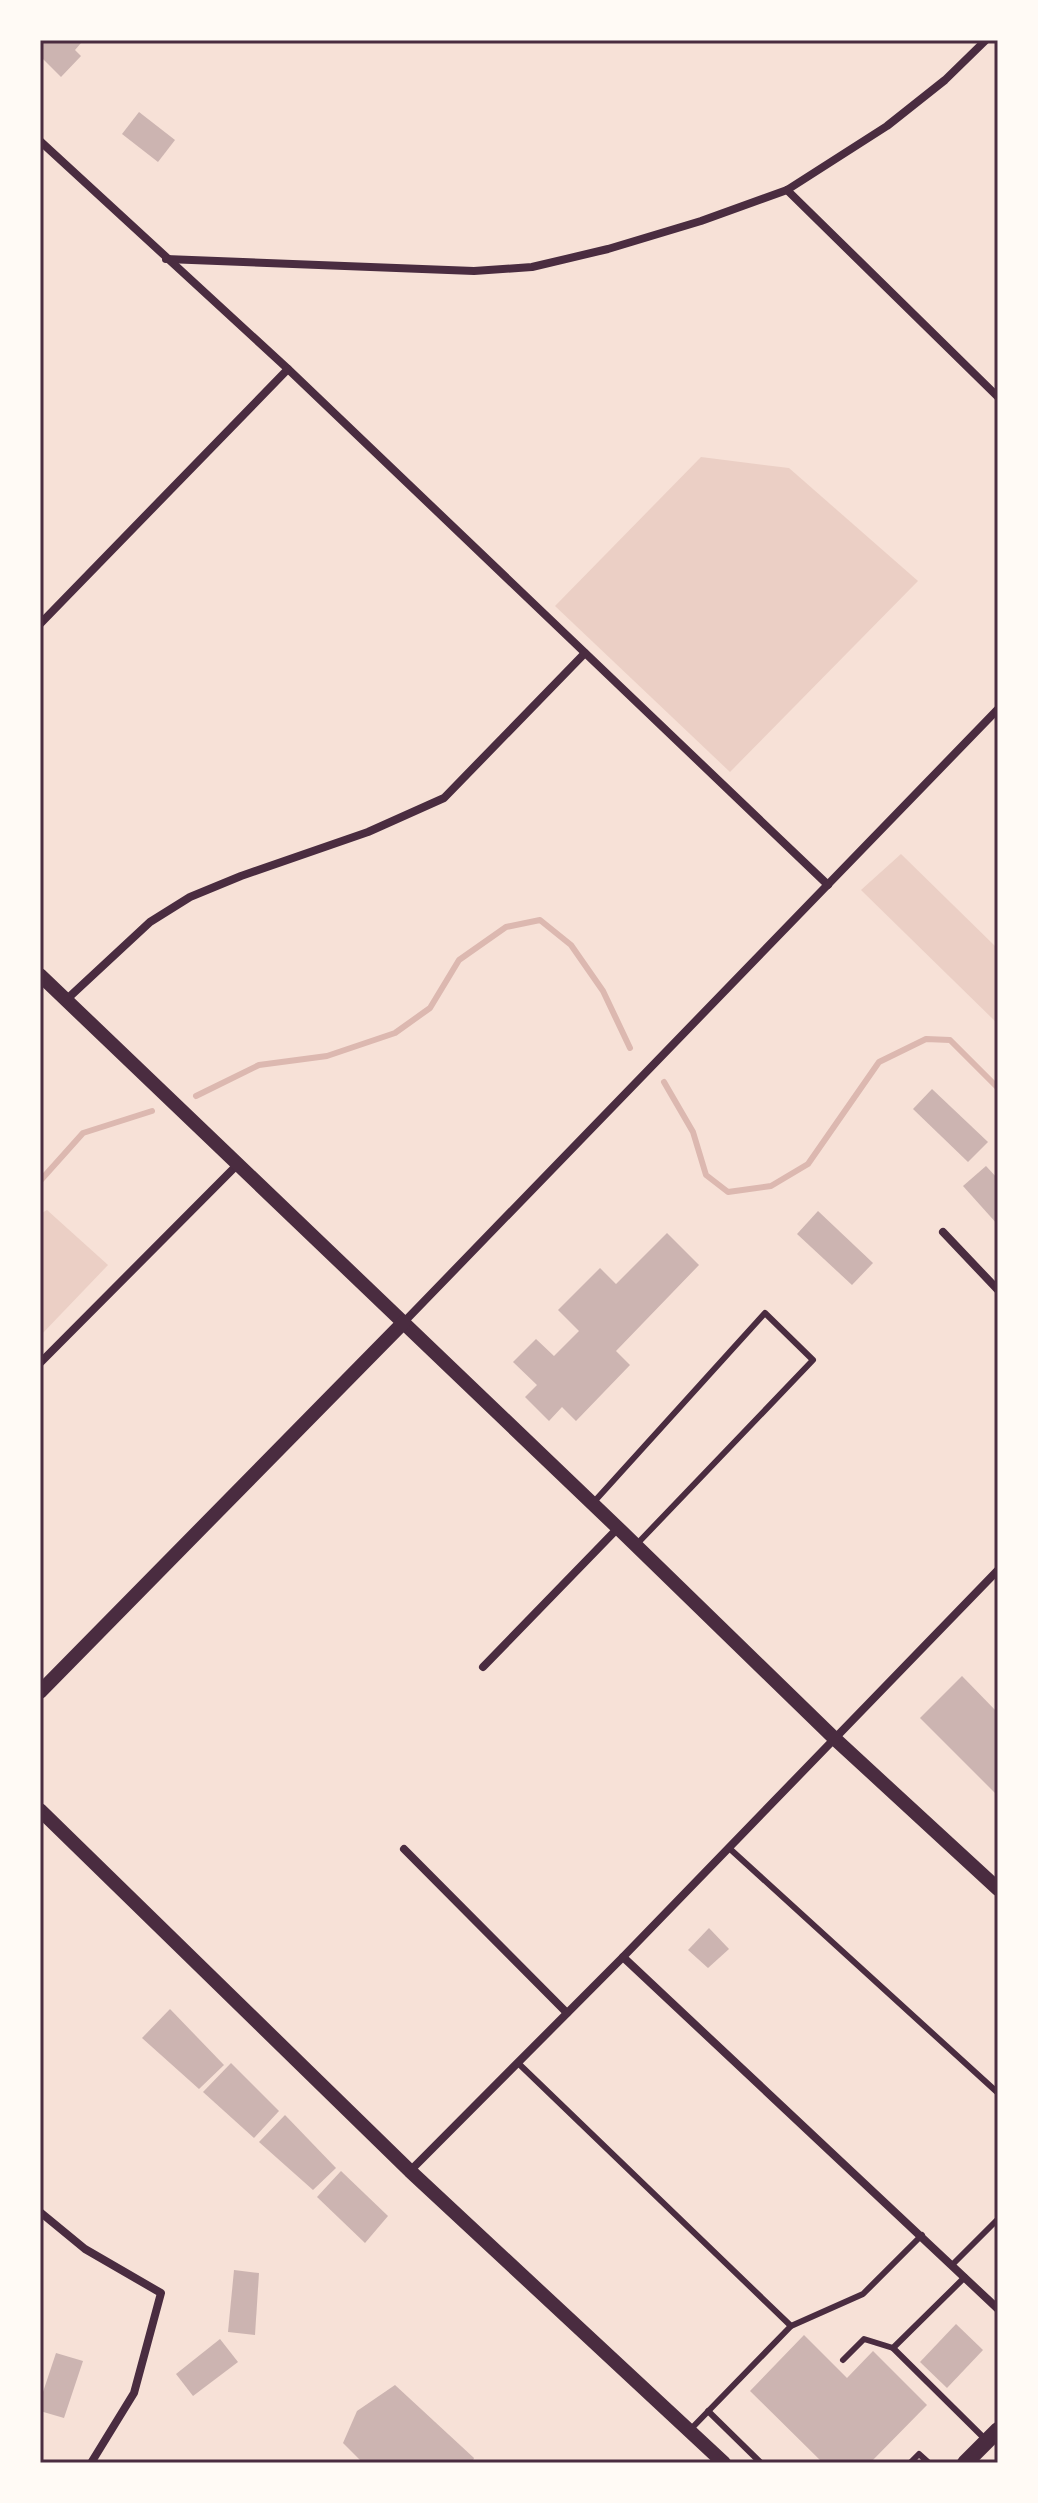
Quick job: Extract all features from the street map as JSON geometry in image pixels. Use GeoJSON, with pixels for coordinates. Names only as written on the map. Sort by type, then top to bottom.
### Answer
{"type":"FeatureCollection","features":[{"type":"Feature","properties":{"kind":"main road"},"geometry":{"type":"LineString","coordinates":[[965,2463],[992,2435]]}},
{"type":"Feature","properties":{"kind":"street"},"geometry":{"type":"LineString","coordinates":[[165,259],[474,271],[532,267],[608,249],[787,190],[887,126],[945,80],[986,40]]}},
{"type":"Feature","properties":{"kind":"street"},"geometry":{"type":"LineString","coordinates":[[40,141],[288,369],[828,885]]}},
{"type":"Feature","properties":{"kind":"street"},"geometry":{"type":"LineString","coordinates":[[787,190],[998,397]]}},
{"type":"Feature","properties":{"kind":"street"},"geometry":{"type":"LineString","coordinates":[[40,624],[288,369]]}},
{"type":"Feature","properties":{"kind":"street"},"geometry":{"type":"LineString","coordinates":[[66,1000],[150,922],[190,897],[368,832],[444,798],[585,653]]}},
{"type":"Feature","properties":{"kind":"street"},"geometry":{"type":"LineString","coordinates":[[40,1692],[404,1322],[998,709]]}},
{"type":"Feature","properties":{"kind":"street"},"geometry":{"type":"LineString","coordinates":[[40,975],[834,1738],[996,1884]]}},
{"type":"Feature","properties":{"kind":"street"},"geometry":{"type":"LineString","coordinates":[[40,1363],[238,1164]]}},
{"type":"Feature","properties":{"kind":"street"},"geometry":{"type":"LineString","coordinates":[[943,1232],[998,1290]]}},
{"type":"Feature","properties":{"kind":"street"},"geometry":{"type":"LineString","coordinates":[[483,1667],[618,1528]]}},
{"type":"Feature","properties":{"kind":"street"},"geometry":{"type":"LineString","coordinates":[[410,2171],[623,1957],[998,1570]]}},
{"type":"Feature","properties":{"kind":"street"},"geometry":{"type":"LineString","coordinates":[[40,1810],[410,2171],[724,2463]]}},
{"type":"Feature","properties":{"kind":"street"},"geometry":{"type":"LineString","coordinates":[[404,1849],[567,2013]]}},
{"type":"Feature","properties":{"kind":"street"},"geometry":{"type":"LineString","coordinates":[[623,1957],[998,2309]]}},
{"type":"Feature","properties":{"kind":"street"},"geometry":{"type":"LineString","coordinates":[[40,2212],[85,2249],[161,2293],[134,2393],[91,2463]]}},
{"type":"Feature","properties":{"kind":"lane"},"geometry":{"type":"LineString","coordinates":[[592,1504],[765,1313],[813,1360],[636,1545]]}},
{"type":"Feature","properties":{"kind":"lane"},"geometry":{"type":"LineString","coordinates":[[729,1848],[998,2093]]}},
{"type":"Feature","properties":{"kind":"lane"},"geometry":{"type":"LineString","coordinates":[[518,2063],[791,2326]]}},
{"type":"Feature","properties":{"kind":"lane"},"geometry":{"type":"LineString","coordinates":[[953,2264],[998,2219]]}},
{"type":"Feature","properties":{"kind":"lane"},"geometry":{"type":"LineString","coordinates":[[688,2431],[791,2326],[863,2294],[922,2235]]}},
{"type":"Feature","properties":{"kind":"lane"},"geometry":{"type":"LineString","coordinates":[[893,2348],[965,2277]]}},
{"type":"Feature","properties":{"kind":"lane"},"geometry":{"type":"LineString","coordinates":[[843,2360],[864,2339],[893,2348],[992,2435]]}},
{"type":"Feature","properties":{"kind":"lane"},"geometry":{"type":"LineString","coordinates":[[708,2411],[761,2463]]}},
{"type":"Feature","properties":{"kind":"lane"},"geometry":{"type":"LineString","coordinates":[[910,2463],[919,2454],[929,2463]]}},
{"type":"Feature","properties":{"kind":"shaded area"},"geometry":{"type":"Polygon","coordinates":[[[701,457],[789,468],[918,581],[730,772],[555,606],[701,457]]]}},
{"type":"Feature","properties":{"kind":"shaded area"},"geometry":{"type":"Polygon","coordinates":[[[901,854],[998,949],[998,1024],[861,890],[901,854]]]}},
{"type":"Feature","properties":{"kind":"shaded area"},"geometry":{"type":"Polygon","coordinates":[[[47,1210],[108,1265],[40,1336],[40,1214],[47,1210]]]}},
{"type":"Feature","properties":{"kind":"building"},"geometry":{"type":"Polygon","coordinates":[[[40,40],[77,40],[81,43],[75,50],[81,56],[61,77],[40,56],[40,40]]]}},
{"type":"Feature","properties":{"kind":"building"},"geometry":{"type":"Polygon","coordinates":[[[139,112],[175,140],[158,162],[122,134],[139,112]]]}},
{"type":"Feature","properties":{"kind":"building"},"geometry":{"type":"Polygon","coordinates":[[[932,1089],[988,1142],[968,1162],[913,1109],[932,1089]]]}},
{"type":"Feature","properties":{"kind":"building"},"geometry":{"type":"Polygon","coordinates":[[[986,1166],[998,1179],[998,1225],[963,1186],[986,1166]]]}},
{"type":"Feature","properties":{"kind":"building"},"geometry":{"type":"Polygon","coordinates":[[[818,1211],[873,1263],[852,1285],[797,1234],[818,1211]]]}},
{"type":"Feature","properties":{"kind":"building"},"geometry":{"type":"Polygon","coordinates":[[[667,1233],[699,1265],[616,1351],[630,1365],[576,1421],[562,1407],[549,1421],[525,1397],[537,1385],[513,1362],[536,1339],[554,1356],[579,1331],[558,1310],[600,1268],[616,1284],[667,1233]]]}},
{"type":"Feature","properties":{"kind":"building"},"geometry":{"type":"Polygon","coordinates":[[[962,1676],[998,1713],[998,1796],[920,1718],[962,1676]]]}},
{"type":"Feature","properties":{"kind":"building"},"geometry":{"type":"Polygon","coordinates":[[[709,1928],[729,1949],[708,1968],[688,1950],[709,1928]]]}},
{"type":"Feature","properties":{"kind":"building"},"geometry":{"type":"Polygon","coordinates":[[[170,2009],[224,2065],[199,2089],[142,2038],[170,2009]]]}},
{"type":"Feature","properties":{"kind":"building"},"geometry":{"type":"Polygon","coordinates":[[[231,2063],[279,2111],[254,2138],[203,2092],[231,2063]]]}},
{"type":"Feature","properties":{"kind":"building"},"geometry":{"type":"Polygon","coordinates":[[[285,2115],[336,2168],[313,2190],[259,2142],[285,2115]]]}},
{"type":"Feature","properties":{"kind":"building"},"geometry":{"type":"Polygon","coordinates":[[[341,2171],[388,2216],[365,2243],[317,2197],[341,2171]]]}},
{"type":"Feature","properties":{"kind":"building"},"geometry":{"type":"Polygon","coordinates":[[[234,2270],[259,2273],[255,2335],[228,2332],[234,2270]]]}},
{"type":"Feature","properties":{"kind":"building"},"geometry":{"type":"Polygon","coordinates":[[[956,2324],[983,2350],[947,2388],[920,2362],[956,2324]]]}},
{"type":"Feature","properties":{"kind":"building"},"geometry":{"type":"Polygon","coordinates":[[[804,2335],[847,2378],[873,2351],[927,2405],[870,2463],[823,2463],[750,2391],[804,2335]]]}},
{"type":"Feature","properties":{"kind":"building"},"geometry":{"type":"Polygon","coordinates":[[[220,2339],[238,2362],[193,2396],[176,2374],[220,2339]]]}},
{"type":"Feature","properties":{"kind":"building"},"geometry":{"type":"Polygon","coordinates":[[[56,2353],[83,2361],[64,2418],[40,2411],[40,2401],[56,2353]]]}},
{"type":"Feature","properties":{"kind":"building"},"geometry":{"type":"Polygon","coordinates":[[[395,2385],[474,2458],[472,2463],[363,2463],[343,2443],[357,2411],[395,2385]]]}},
{"type":"Feature","properties":{"kind":"waterway"},"geometry":{"type":"LineString","coordinates":[[196,1096],[259,1065],[327,1056],[395,1033],[430,1008],[459,960],[506,927],[540,920],[571,945],[603,991],[630,1048]]}},
{"type":"Feature","properties":{"kind":"waterway"},"geometry":{"type":"LineString","coordinates":[[664,1082],[693,1132],[706,1175],[728,1192],[771,1186],[808,1164],[879,1062],[926,1039],[950,1040],[998,1088]]}},
{"type":"Feature","properties":{"kind":"waterway"},"geometry":{"type":"LineString","coordinates":[[40,1181],[83,1133],[152,1111]]}}]}
